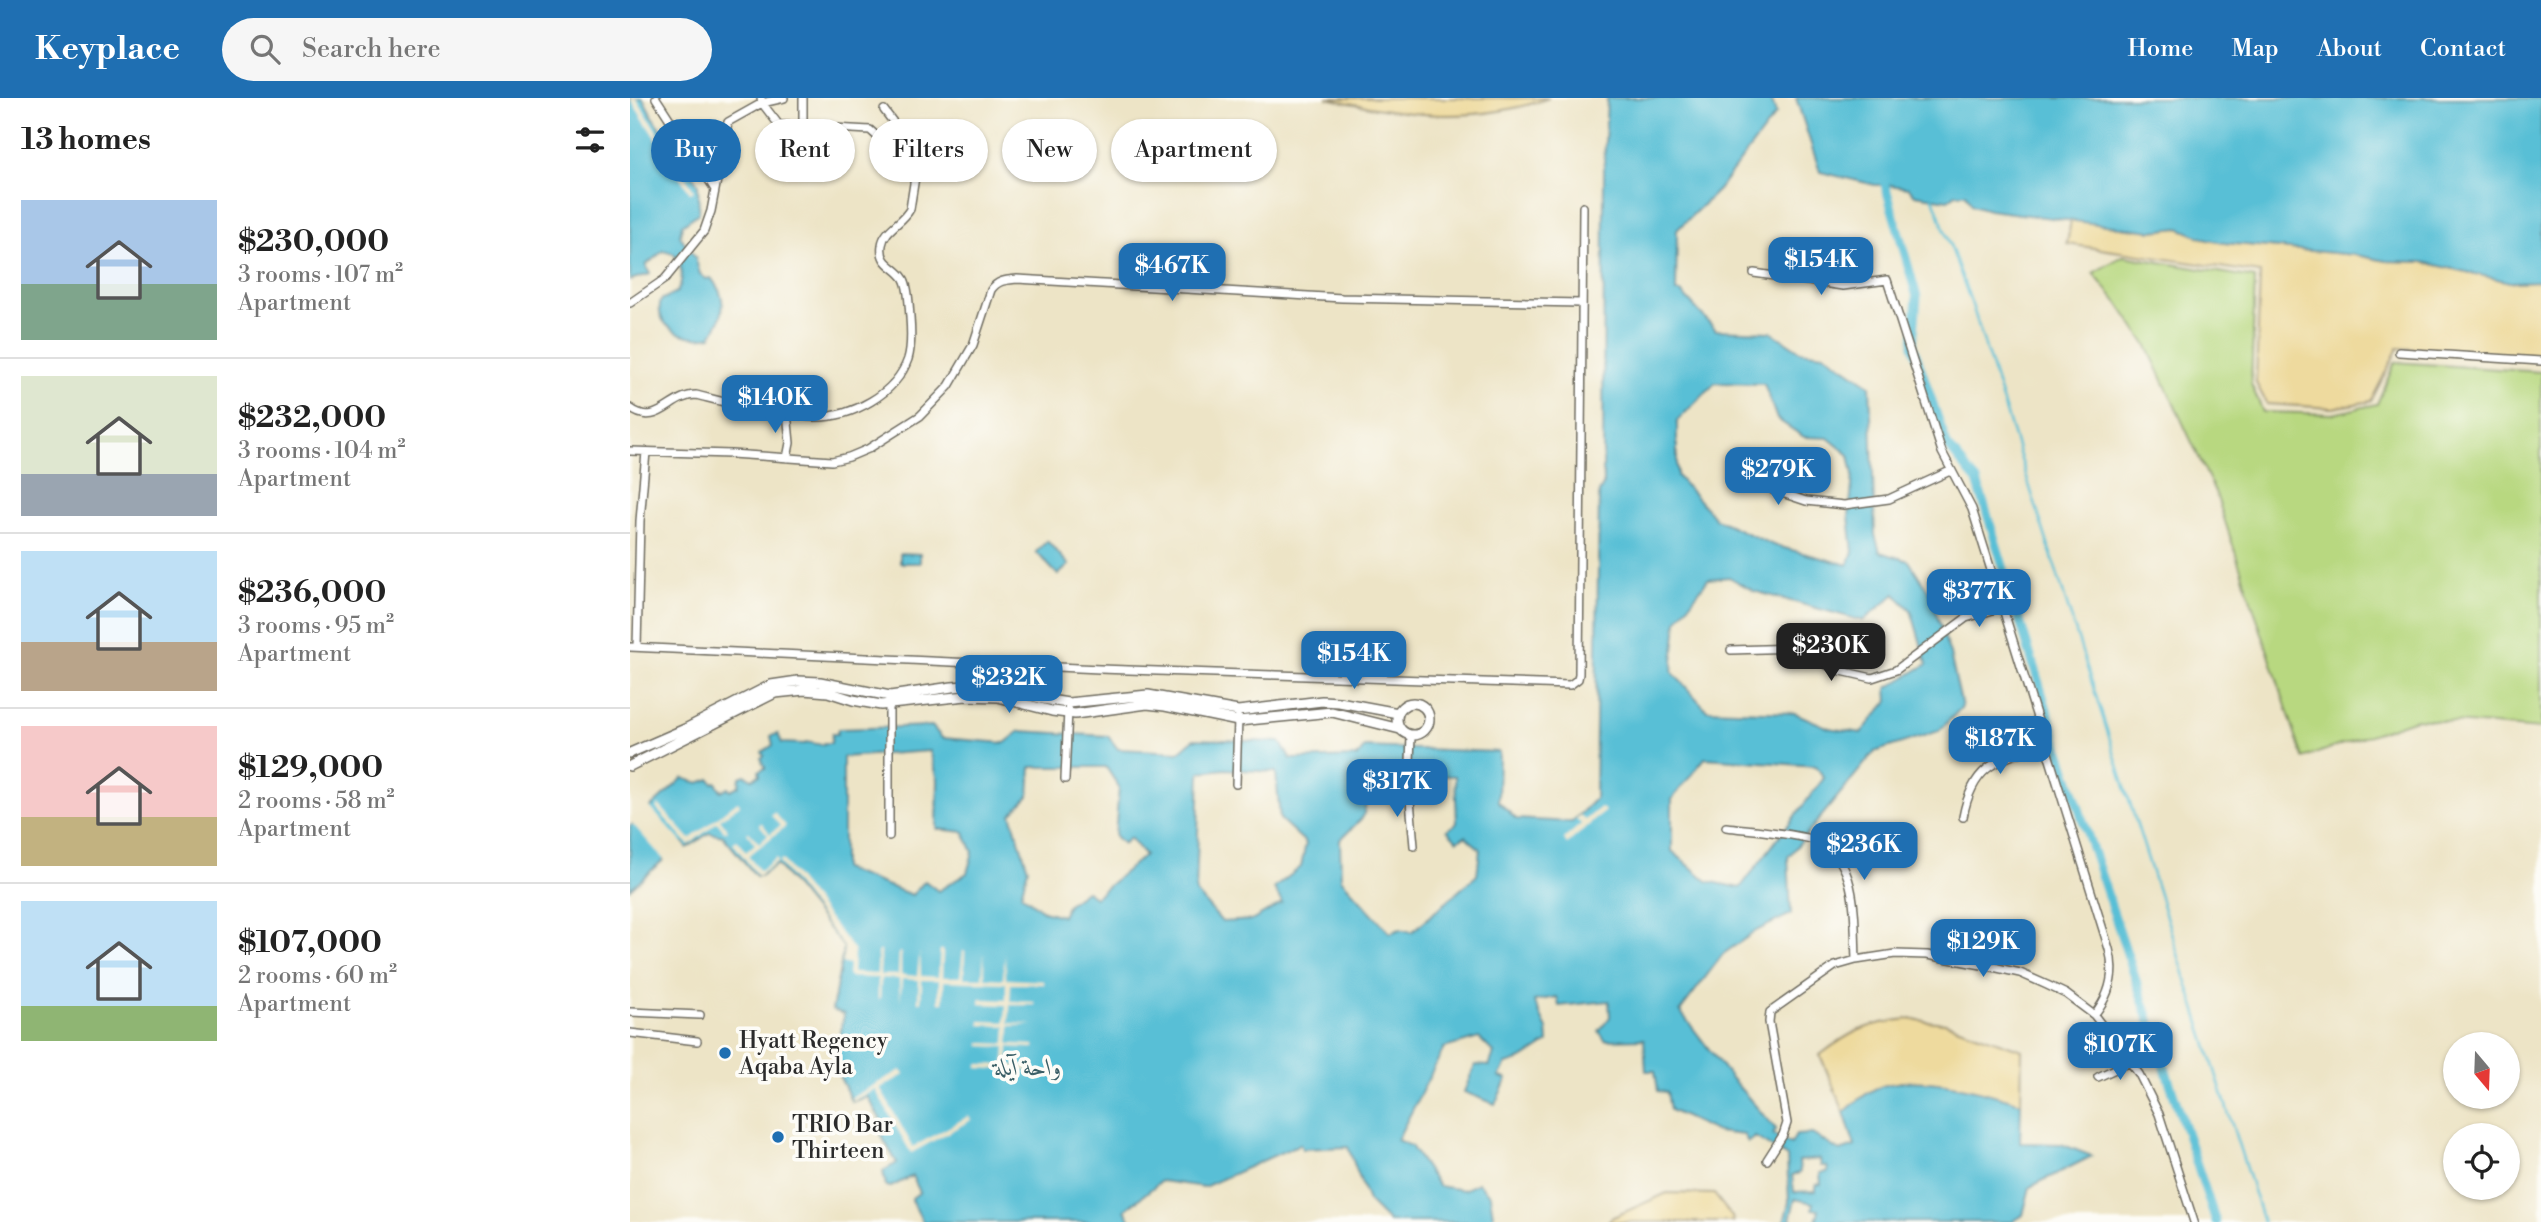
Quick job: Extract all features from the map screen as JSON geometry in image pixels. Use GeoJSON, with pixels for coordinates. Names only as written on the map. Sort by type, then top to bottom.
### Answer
{"type":"FeatureCollection","features":[{"type":"Feature","properties":{"kind":"street"},"geometry":{"type":"LineString","coordinates":[[656,98],[714,189]]}},
{"type":"Feature","properties":{"kind":"street"},"geometry":{"type":"LineString","coordinates":[[630,303],[658,285],[700,237],[707,224],[728,122],[761,101],[784,98]]}},
{"type":"Feature","properties":{"kind":"street"},"geometry":{"type":"LineString","coordinates":[[803,98],[803,119]]}},
{"type":"Feature","properties":{"kind":"street"},"geometry":{"type":"LineString","coordinates":[[761,101],[774,119]]}},
{"type":"Feature","properties":{"kind":"street"},"geometry":{"type":"LineString","coordinates":[[884,110],[891,119]]}},
{"type":"Feature","properties":{"kind":"street"},"geometry":{"type":"LineString","coordinates":[[630,408],[645,416],[656,414],[685,395],[696,395],[764,412],[787,412],[817,418],[860,406],[889,388],[908,359],[911,324],[904,279],[885,263],[881,253],[882,242],[887,233],[906,217],[914,182]]}},
{"type":"Feature","properties":{"kind":"street"},"geometry":{"type":"LineString","coordinates":[[646,452],[633,647],[1086,668],[1570,685],[1578,679],[1579,674],[1583,207]]}},
{"type":"Feature","properties":{"kind":"street"},"geometry":{"type":"LineString","coordinates":[[1754,273],[1843,286],[1887,279],[1950,471],[1961,485],[1972,509],[2111,957],[2113,971],[2109,989],[2094,1015]]}},
{"type":"Feature","properties":{"kind":"street"},"geometry":{"type":"LineString","coordinates":[[630,451],[832,461],[868,449],[920,416],[949,386],[973,345],[995,284],[1002,281],[1017,279],[1342,298],[1581,303]]}},
{"type":"Feature","properties":{"kind":"street"},"geometry":{"type":"LineString","coordinates":[[2399,352],[2541,361]]}},
{"type":"Feature","properties":{"kind":"street"},"geometry":{"type":"LineString","coordinates":[[787,412],[790,443],[787,458]]}},
{"type":"Feature","properties":{"kind":"street"},"geometry":{"type":"LineString","coordinates":[[1733,458],[1761,482],[1788,496],[1843,505],[1889,499],[1950,471]]}},
{"type":"Feature","properties":{"kind":"street"},"geometry":{"type":"LineString","coordinates":[[1731,650],[1793,648],[1836,670],[1872,678],[1896,670],[1966,618],[2003,607]]}},
{"type":"Feature","properties":{"kind":"street"},"geometry":{"type":"LineString","coordinates":[[630,753],[656,747],[721,722],[775,693],[818,690],[853,700],[976,695],[1087,713],[1136,705],[1156,705],[1238,720],[1332,712],[1399,729],[1411,741]]}},
{"type":"Feature","properties":{"kind":"street"},"geometry":{"type":"LineString","coordinates":[[889,700],[889,835]]}},
{"type":"Feature","properties":{"kind":"street"},"geometry":{"type":"LineString","coordinates":[[1238,720],[1322,701],[1398,713]]}},
{"type":"Feature","properties":{"kind":"street"},"geometry":{"type":"LineString","coordinates":[[1399,729],[1398,713],[1405,705],[1421,704],[1426,708],[1430,718],[1426,729],[1411,741],[1409,789],[1414,846]]}},
{"type":"Feature","properties":{"kind":"street"},"geometry":{"type":"LineString","coordinates":[[1065,779],[1068,708]]}},
{"type":"Feature","properties":{"kind":"street"},"geometry":{"type":"LineString","coordinates":[[1236,784],[1238,720]]}},
{"type":"Feature","properties":{"kind":"street"},"geometry":{"type":"LineString","coordinates":[[1963,817],[1970,789],[1985,770],[2000,760],[2044,745]]}},
{"type":"Feature","properties":{"kind":"street"},"geometry":{"type":"LineString","coordinates":[[630,766],[656,747]]}},
{"type":"Feature","properties":{"kind":"street"},"geometry":{"type":"LineString","coordinates":[[1726,827],[1810,838],[1832,852],[1844,867],[1852,897],[1856,960]]}},
{"type":"Feature","properties":{"kind":"street"},"geometry":{"type":"LineString","coordinates":[[1767,1160],[1783,1135],[1787,1123],[1769,1022],[1770,1012],[1835,967],[1856,960],[1895,954],[1927,956],[2020,973],[2066,995],[2094,1015],[2130,1062],[2154,1100],[2194,1222]]}},
{"type":"Feature","properties":{"kind":"street"},"geometry":{"type":"LineString","coordinates":[[630,1012],[700,1014]]}},
{"type":"Feature","properties":{"kind":"street"},"geometry":{"type":"LineString","coordinates":[[630,1033],[697,1041]]}},
{"type":"Feature","properties":{"kind":"street"},"geometry":{"type":"LineString","coordinates":[[2098,1077],[2130,1062]]}},
{"type":"Feature","properties":{"kind":"green space"},"geometry":{"type":"Polygon","coordinates":[[[2123,256],[2255,278],[2251,384],[2263,412],[2333,414],[2377,404],[2395,362],[2541,372],[2541,729],[2416,719],[2303,758],[2216,494],[2147,346],[2118,303],[2093,273],[2123,256]]]}},
{"type":"Feature","properties":{"kind":"sand"},"geometry":{"type":"Polygon","coordinates":[[[1327,98],[1549,98],[1493,112],[1438,115],[1383,109],[1327,98]]]}},
{"type":"Feature","properties":{"kind":"sand"},"geometry":{"type":"Polygon","coordinates":[[[2071,220],[2151,231],[2179,228],[2208,240],[2224,243],[2356,255],[2386,261],[2423,262],[2510,282],[2541,281],[2541,357],[2398,348],[2371,401],[2333,408],[2267,404],[2256,383],[2260,273],[2067,244],[2071,220]]]}},
{"type":"Feature","properties":{"kind":"sand"},"geometry":{"type":"Polygon","coordinates":[[[1908,1019],[1945,1023],[2022,1050],[2021,1103],[1948,1084],[1909,1081],[1875,1089],[1844,1112],[1820,1055],[1861,1030],[1908,1019]]]}},
{"type":"Feature","properties":{"kind":"sand"},"geometry":{"type":"Polygon","coordinates":[[[1667,1193],[1714,1194],[1734,1222],[1608,1222],[1611,1218],[1667,1193]]]}},
{"type":"Feature","properties":{"kind":"water"},"geometry":{"type":"Polygon","coordinates":[[[630,98],[643,98],[654,119],[651,119],[651,182],[698,184],[699,213],[682,225],[680,236],[695,257],[700,274],[706,279],[711,278],[720,293],[722,314],[711,336],[683,335],[674,331],[662,318],[661,300],[677,292],[682,277],[674,254],[663,251],[646,265],[650,274],[630,280],[630,98]]]}},
{"type":"Feature","properties":{"kind":"water","name":"واحة آيلة"},"geometry":{"type":"Polygon","coordinates":[[[1607,98],[1771,98],[1776,114],[1718,190],[1677,230],[1676,292],[1681,292],[1716,330],[1771,332],[1800,351],[1824,354],[1870,385],[1875,535],[1880,552],[1909,561],[1929,592],[1950,654],[1962,707],[1939,731],[1874,752],[1788,857],[1791,914],[1756,931],[1723,954],[1680,1011],[1731,1078],[1776,1129],[1773,1135],[1791,1144],[1796,1135],[1812,1134],[1840,1151],[1855,1146],[1844,1112],[1875,1089],[1909,1081],[1948,1084],[2021,1103],[2020,1143],[2061,1144],[2092,1156],[2030,1187],[2023,1215],[2012,1222],[1821,1222],[1816,1221],[1819,1210],[1812,1209],[1813,1203],[1795,1199],[1790,1220],[1795,1222],[1784,1222],[1789,1202],[1787,1157],[1755,1137],[1748,1142],[1744,1135],[1717,1132],[1670,1110],[1667,1092],[1658,1091],[1655,1071],[1646,1071],[1644,1039],[1605,1040],[1599,1031],[1610,1017],[1609,1001],[1559,1006],[1557,997],[1534,1001],[1547,1029],[1548,1042],[1522,1059],[1506,1064],[1499,1077],[1507,1079],[1495,1104],[1464,1092],[1475,1065],[1489,1066],[1494,1053],[1479,1038],[1444,1048],[1397,1140],[1411,1146],[1438,1186],[1464,1190],[1478,1183],[1490,1195],[1494,1222],[1389,1222],[1368,1201],[1348,1147],[1302,1149],[1300,1144],[1204,1187],[1161,1181],[1125,1210],[1132,1222],[923,1222],[912,1201],[920,1192],[912,1176],[891,1187],[886,1186],[883,1171],[897,1163],[881,1135],[887,1131],[867,1096],[852,1102],[835,1067],[844,1014],[832,1010],[844,947],[777,864],[756,876],[723,836],[709,833],[687,848],[683,843],[630,889],[630,826],[683,778],[699,783],[710,779],[713,783],[716,782],[721,791],[739,786],[740,777],[745,775],[752,779],[760,775],[759,771],[765,768],[762,752],[773,745],[771,736],[778,734],[782,743],[806,742],[823,745],[831,743],[832,734],[837,734],[838,729],[932,726],[942,738],[1005,743],[1020,731],[1108,736],[1118,749],[1179,752],[1194,739],[1280,742],[1291,759],[1357,757],[1365,747],[1499,752],[1498,801],[1516,819],[1572,822],[1595,799],[1599,493],[1603,485],[1604,166],[1607,98]],[[1715,383],[1677,421],[1677,476],[1716,519],[1773,545],[1848,565],[1853,552],[1849,516],[1853,475],[1849,455],[1828,438],[1804,437],[1777,419],[1764,384],[1715,383]],[[1729,577],[1708,579],[1677,621],[1672,672],[1707,710],[1795,713],[1829,728],[1861,733],[1888,701],[1887,688],[1927,664],[1911,610],[1895,594],[1863,621],[1754,591],[1729,577]],[[930,751],[843,757],[843,869],[912,895],[925,881],[938,891],[967,873],[973,852],[964,832],[937,829],[938,780],[930,751]],[[1705,758],[1672,799],[1672,851],[1707,881],[1740,888],[1824,778],[1816,766],[1705,758]],[[1031,767],[1029,796],[1011,814],[1028,869],[1021,894],[1043,911],[1062,916],[1068,904],[1086,891],[1095,897],[1145,855],[1130,838],[1123,844],[1115,836],[1119,787],[1106,767],[1031,767]],[[1225,769],[1200,772],[1196,892],[1222,922],[1253,920],[1282,903],[1274,888],[1301,867],[1306,843],[1280,819],[1276,772],[1225,769]],[[1373,775],[1363,817],[1340,840],[1341,879],[1390,933],[1400,929],[1412,932],[1477,875],[1480,849],[1465,836],[1457,841],[1447,830],[1457,823],[1455,776],[1373,775]],[[1820,1159],[1799,1161],[1800,1173],[1792,1175],[1794,1192],[1816,1191],[1816,1185],[1821,1184],[1820,1173],[1828,1172],[1827,1166],[1821,1166],[1820,1159]]]}},
{"type":"Feature","properties":{"kind":"water"},"geometry":{"type":"Polygon","coordinates":[[[1796,98],[2541,98],[2541,281],[2510,282],[2423,262],[2386,261],[2356,255],[2224,243],[2208,240],[2179,228],[2151,231],[1989,210],[1972,205],[1966,194],[1956,194],[1948,200],[1915,195],[1909,188],[1890,185],[1887,181],[1882,182],[1882,185],[1875,185],[1820,172],[1796,98]]]}},
{"type":"Feature","properties":{"kind":"water"},"geometry":{"type":"Polygon","coordinates":[[[1047,541],[1069,565],[1058,575],[1036,552],[1047,541]]]}},
{"type":"Feature","properties":{"kind":"water"},"geometry":{"type":"Polygon","coordinates":[[[900,553],[920,554],[920,563],[900,563],[900,553]]]}},
{"type":"Feature","properties":{"kind":"pier"},"geometry":{"type":"Polygon","coordinates":[[[630,98],[636,98],[651,122],[651,131],[630,98]]]}},
{"type":"Feature","properties":{"kind":"pier"},"geometry":{"type":"Polygon","coordinates":[[[683,182],[688,182],[694,191],[690,193],[683,182]]]}},
{"type":"Feature","properties":{"kind":"pier"},"geometry":{"type":"Polygon","coordinates":[[[738,801],[740,805],[720,819],[728,830],[725,832],[717,822],[689,845],[656,808],[659,805],[690,839],[738,801]]]}},
{"type":"Feature","properties":{"kind":"pier"},"geometry":{"type":"Polygon","coordinates":[[[648,805],[687,848],[685,851],[682,848],[666,862],[630,821],[648,805]]]}},
{"type":"Feature","properties":{"kind":"pier"},"geometry":{"type":"Polygon","coordinates":[[[1601,807],[1605,811],[1567,844],[1564,839],[1581,824],[1576,818],[1580,815],[1585,820],[1601,807]]]}},
{"type":"Feature","properties":{"kind":"pier"},"geometry":{"type":"Polygon","coordinates":[[[774,812],[786,826],[748,856],[760,871],[776,858],[778,861],[758,876],[733,843],[737,840],[746,852],[755,844],[747,833],[749,832],[759,843],[768,835],[759,824],[762,823],[770,834],[780,826],[771,815],[774,812]]]}},
{"type":"Feature","properties":{"kind":"pier"},"geometry":{"type":"Polygon","coordinates":[[[782,859],[854,950],[853,973],[877,974],[878,951],[881,951],[880,975],[898,975],[901,952],[901,975],[917,976],[920,952],[921,976],[938,977],[940,950],[943,950],[942,977],[960,977],[965,951],[964,978],[982,978],[984,952],[985,978],[1003,979],[1005,954],[1006,979],[1044,981],[1044,984],[1011,984],[1010,1001],[1035,1002],[1035,1005],[1010,1005],[1009,1023],[1034,1025],[1010,1026],[1009,1044],[1034,1045],[1034,1048],[1009,1047],[1008,1065],[1034,1066],[1033,1071],[978,1068],[978,1064],[1004,1065],[1005,1047],[980,1046],[980,1043],[1005,1044],[1006,1026],[980,1025],[980,1021],[1005,1022],[1006,1005],[980,1004],[980,999],[1006,1000],[1006,983],[944,981],[943,1003],[939,1003],[939,980],[922,980],[921,1002],[918,1002],[919,980],[902,979],[900,1001],[899,979],[881,978],[878,1000],[878,978],[848,977],[849,965],[842,963],[844,947],[779,862],[782,859]]]}},
{"type":"Feature","properties":{"kind":"pier"},"geometry":{"type":"Polygon","coordinates":[[[901,1070],[904,1075],[880,1088],[913,1147],[969,1116],[971,1120],[911,1153],[875,1089],[853,1101],[851,1098],[901,1070]]]}},
{"type":"Feature","properties":{"kind":"waterway"},"geometry":{"type":"LineString","coordinates":[[1884,181],[1917,297],[1913,345],[1947,445],[1977,481],[2057,742],[2216,1222]]}},
{"type":"Feature","properties":{"kind":"waterway"},"geometry":{"type":"LineString","coordinates":[[1933,198],[1972,305],[2263,1222]]}},
{"type":"Feature","properties":{"kind":"place","name":"Hyatt Regency Aqaba Ayla"},"geometry":{"type":"Point","coordinates":[725,1053]}},
{"type":"Feature","properties":{"kind":"place","name":"TRIO Bar Thirteen"},"geometry":{"type":"Point","coordinates":[778,1137]}}]}
